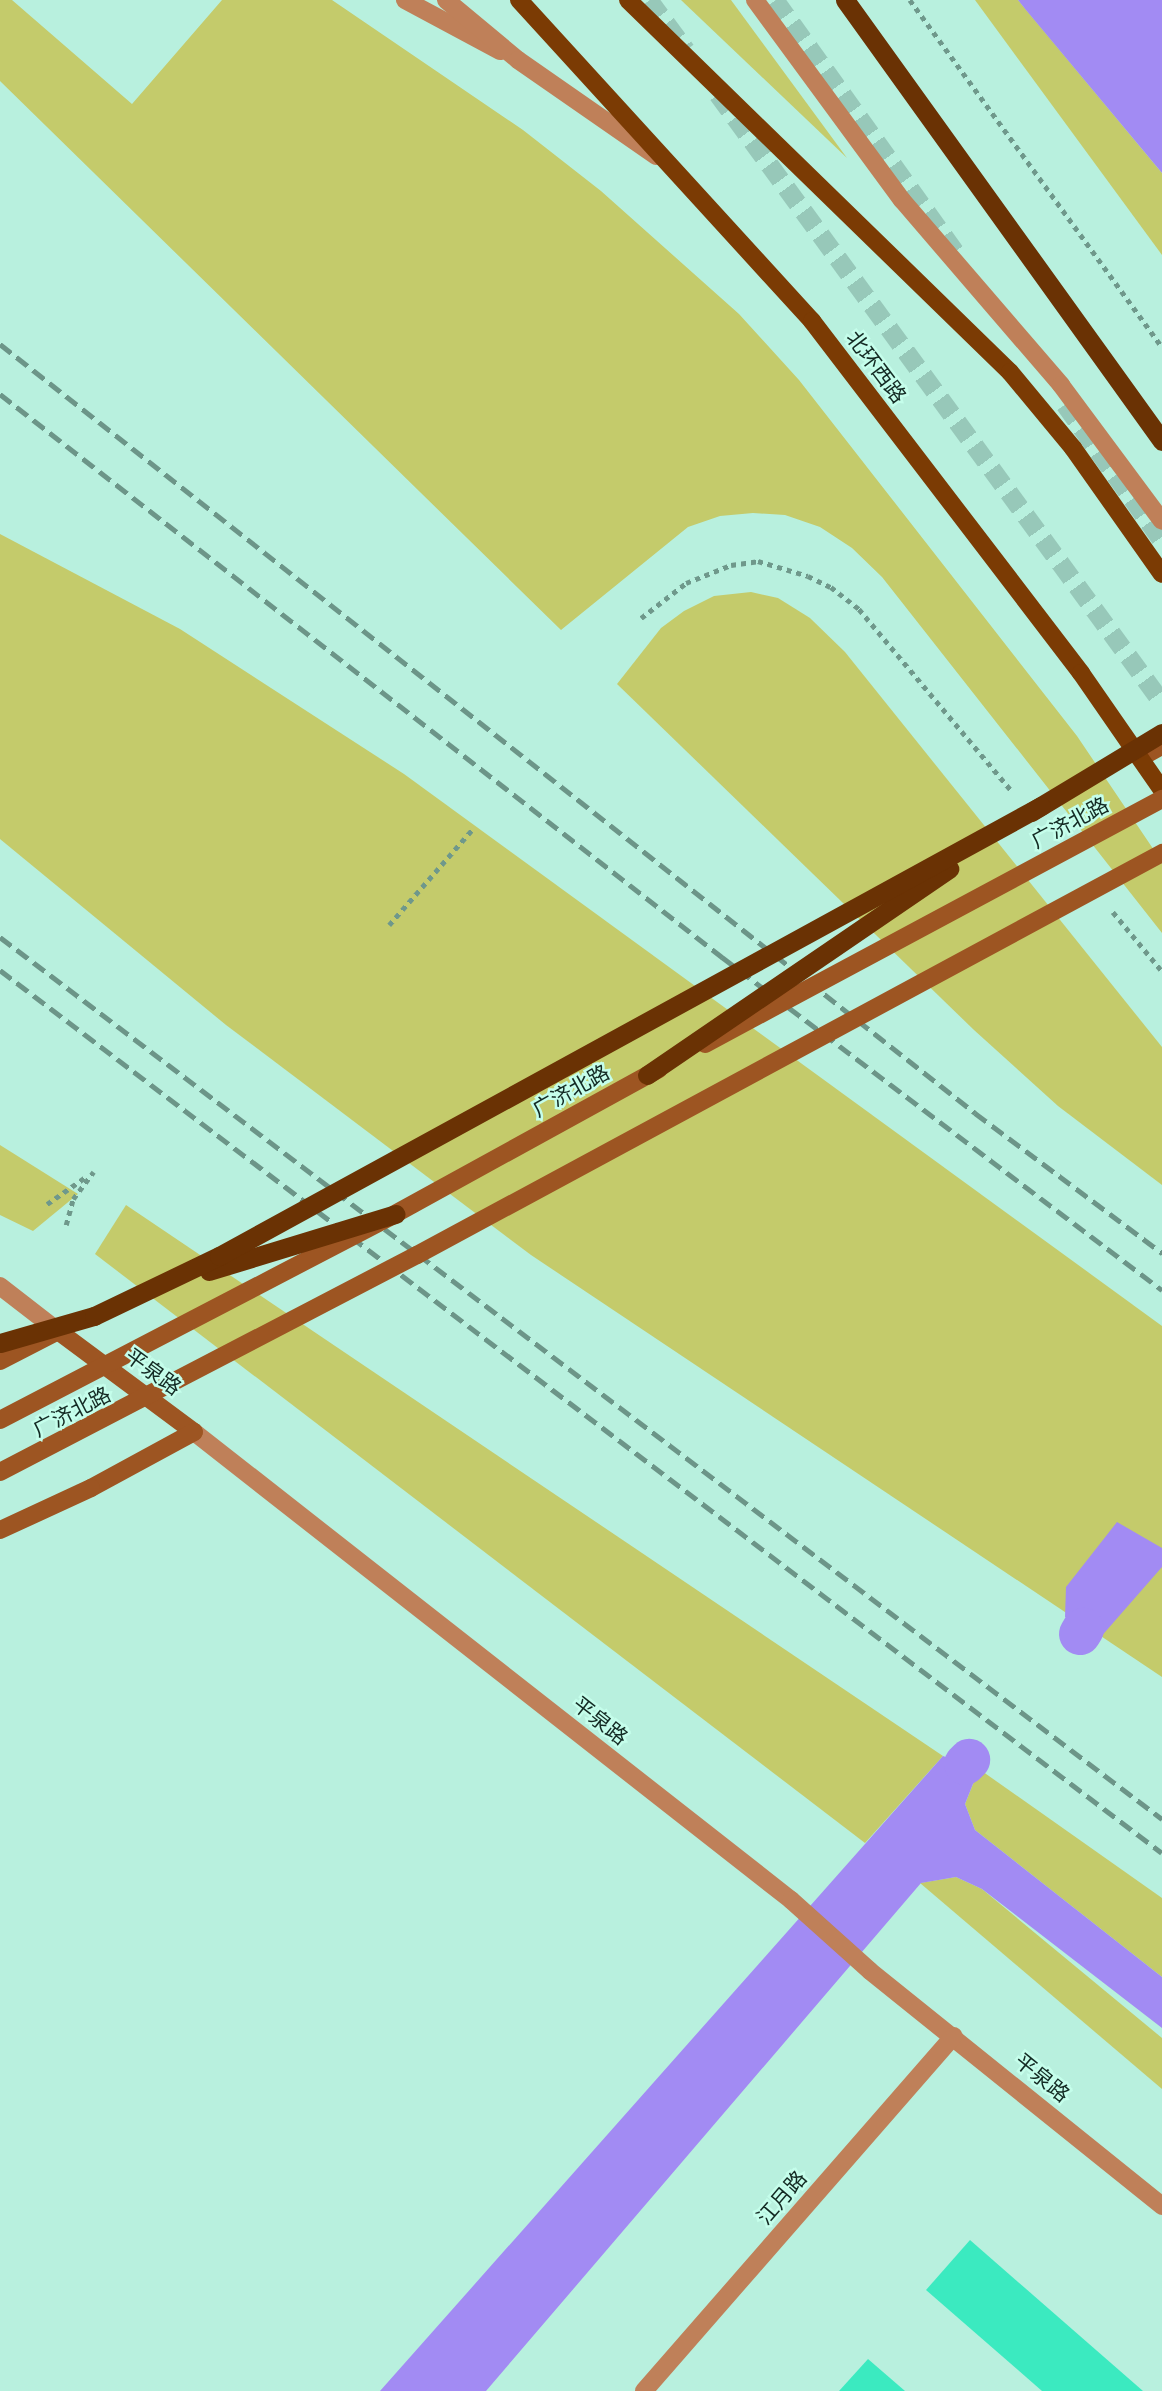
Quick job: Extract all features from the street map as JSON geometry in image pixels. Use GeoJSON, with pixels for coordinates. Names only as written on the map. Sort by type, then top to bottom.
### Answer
{"type":"FeatureCollection","features":[{"type":"Feature","properties":{"kind":"highway"},"geometry":{"type":"LineString","coordinates":[[845,0],[1162,442]]}},
{"type":"Feature","properties":{"kind":"highway"},"geometry":{"type":"LineString","coordinates":[[0,1343],[94,1316],[160,1286],[1041,806],[1162,733]]}},
{"type":"Feature","properties":{"kind":"highway"},"geometry":{"type":"LineString","coordinates":[[647,1075],[1041,806]]}},
{"type":"Feature","properties":{"kind":"highway"},"geometry":{"type":"LineString","coordinates":[[160,1286],[395,1214]]}},
{"type":"Feature","properties":{"kind":"main road","name":"北环西路"},"geometry":{"type":"LineString","coordinates":[[519,0],[664,162],[812,321],[1076,666],[1162,790]]}},
{"type":"Feature","properties":{"kind":"main road"},"geometry":{"type":"LineString","coordinates":[[628,0],[1010,372],[1073,448],[1162,574]]}},
{"type":"Feature","properties":{"kind":"main road"},"geometry":{"type":"LineString","coordinates":[[1140,758],[1162,746]]}},
{"type":"Feature","properties":{"kind":"main road","name":"广济北路"},"geometry":{"type":"LineString","coordinates":[[0,1420],[395,1214],[647,1075],[1162,799]]}},
{"type":"Feature","properties":{"kind":"main road","name":"广济北路"},"geometry":{"type":"LineString","coordinates":[[0,1472],[417,1255],[1162,853]]}},
{"type":"Feature","properties":{"kind":"main road"},"geometry":{"type":"LineString","coordinates":[[0,1361],[58,1331]]}},
{"type":"Feature","properties":{"kind":"main road","name":"平泉路"},"geometry":{"type":"LineString","coordinates":[[58,1331],[194,1432]]}},
{"type":"Feature","properties":{"kind":"main road"},"geometry":{"type":"LineString","coordinates":[[0,1530],[91,1488],[194,1432]]}},
{"type":"Feature","properties":{"kind":"street"},"geometry":{"type":"LineString","coordinates":[[405,0],[518,60]]}},
{"type":"Feature","properties":{"kind":"street"},"geometry":{"type":"LineString","coordinates":[[446,0],[518,60],[664,162]]}},
{"type":"Feature","properties":{"kind":"street"},"geometry":{"type":"LineString","coordinates":[[755,0],[902,200],[1061,385],[1162,521]]}},
{"type":"Feature","properties":{"kind":"street","name":"平泉路"},"geometry":{"type":"LineString","coordinates":[[0,1286],[58,1331]]}},
{"type":"Feature","properties":{"kind":"street","name":"平泉路"},"geometry":{"type":"LineString","coordinates":[[194,1432],[791,1900],[870,1971],[1162,2206]]}},
{"type":"Feature","properties":{"kind":"street","name":"江月路"},"geometry":{"type":"LineString","coordinates":[[644,2391],[954,2036]]}},
{"type":"Feature","properties":{"kind":"path"},"geometry":{"type":"LineString","coordinates":[[911,0],[1162,347]]}},
{"type":"Feature","properties":{"kind":"path"},"geometry":{"type":"LineString","coordinates":[[641,618],[686,583],[731,565],[775,565],[831,587],[887,640],[1020,800]]}},
{"type":"Feature","properties":{"kind":"path"},"geometry":{"type":"LineString","coordinates":[[389,925],[472,830]]}},
{"type":"Feature","properties":{"kind":"path"},"geometry":{"type":"LineString","coordinates":[[1109,906],[1162,971]]}},
{"type":"Feature","properties":{"kind":"path"},"geometry":{"type":"LineString","coordinates":[[47,1204],[93,1172],[77,1192],[66,1224]]}},
{"type":"Feature","properties":{"kind":"green space"},"geometry":{"type":"Polygon","coordinates":[[[0,0],[12,0],[132,104],[222,0],[332,0],[523,130],[601,191],[739,314],[799,380],[1077,736],[1162,862],[1162,933],[882,577],[852,548],[820,527],[785,515],[753,513],[720,516],[688,527],[561,630],[0,81],[0,0]]]}},
{"type":"Feature","properties":{"kind":"green space"},"geometry":{"type":"Polygon","coordinates":[[[681,0],[731,0],[847,158],[681,0]]]}},
{"type":"Feature","properties":{"kind":"green space"},"geometry":{"type":"Polygon","coordinates":[[[975,0],[1018,0],[1162,173],[1162,255],[975,0]]]}},
{"type":"Feature","properties":{"kind":"green space"},"geometry":{"type":"Polygon","coordinates":[[[0,534],[180,629],[404,774],[1162,1326],[1162,1677],[531,1255],[226,1025],[0,839],[0,534]]]}},
{"type":"Feature","properties":{"kind":"green space"},"geometry":{"type":"Polygon","coordinates":[[[751,592],[778,598],[810,618],[845,652],[1162,1047],[1162,1185],[1058,1106],[974,1030],[617,684],[661,628],[684,611],[714,596],[751,592]]]}},
{"type":"Feature","properties":{"kind":"green space"},"geometry":{"type":"Polygon","coordinates":[[[0,1145],[78,1194],[33,1231],[0,1215],[0,1145]]]}},
{"type":"Feature","properties":{"kind":"green space"},"geometry":{"type":"Polygon","coordinates":[[[126,1205],[943,1756],[865,1843],[95,1254],[126,1205]]]}},
{"type":"Feature","properties":{"kind":"green space"},"geometry":{"type":"Polygon","coordinates":[[[979,1769],[1162,1898],[1162,1977],[975,1830],[965,1804],[979,1769]]]}},
{"type":"Feature","properties":{"kind":"green space"},"geometry":{"type":"Polygon","coordinates":[[[956,1877],[982,1889],[1162,2038],[1162,2089],[920,1883],[956,1877]]]}},
{"type":"Feature","properties":{"kind":"shaded area"},"geometry":{"type":"Polygon","coordinates":[[[1018,0],[1162,0],[1162,173],[1026,10],[1018,0]]]}},
{"type":"Feature","properties":{"kind":"shaded area"},"geometry":{"type":"Polygon","coordinates":[[[1117,1522],[1162,1548],[1162,1567],[1099,1639],[1065,1617],[1066,1587],[1117,1522]]]}},
{"type":"Feature","properties":{"kind":"shaded area"},"geometry":{"type":"Polygon","coordinates":[[[943,1756],[979,1769],[965,1804],[975,1830],[1162,1977],[1162,2028],[982,1889],[956,1877],[921,1883],[486,2391],[380,2391],[943,1756]]]}},
{"type":"Feature","properties":{"kind":"building"},"geometry":{"type":"Polygon","coordinates":[[[970,2240],[1143,2391],[1042,2391],[926,2290],[970,2240]]]}},
{"type":"Feature","properties":{"kind":"building"},"geometry":{"type":"Polygon","coordinates":[[[868,2359],[905,2391],[839,2391],[868,2359]]]}},
{"type":"Feature","properties":{"kind":"waterway"},"geometry":{"type":"LineString","coordinates":[[1080,1634],[1083,1629]]}},
{"type":"Feature","properties":{"kind":"waterway"},"geometry":{"type":"LineString","coordinates":[[965,1764],[969,1760]]}},
{"type":"Feature","properties":{"kind":"tunnel"},"geometry":{"type":"LineString","coordinates":[[649,0],[686,50]]}},
{"type":"Feature","properties":{"kind":"tunnel"},"geometry":{"type":"LineString","coordinates":[[775,0],[957,254]]}},
{"type":"Feature","properties":{"kind":"tunnel"},"geometry":{"type":"LineString","coordinates":[[718,94],[1162,702]]}},
{"type":"Feature","properties":{"kind":"tunnel"},"geometry":{"type":"LineString","coordinates":[[1065,404],[1162,540]]}},
{"type":"Feature","properties":{"kind":"railway"},"geometry":{"type":"LineString","coordinates":[[0,344],[975,1113],[1162,1253]]}},
{"type":"Feature","properties":{"kind":"railway"},"geometry":{"type":"LineString","coordinates":[[0,394],[722,957],[1162,1290]]}},
{"type":"Feature","properties":{"kind":"railway"},"geometry":{"type":"LineString","coordinates":[[0,937],[1162,1819]]}},
{"type":"Feature","properties":{"kind":"railway"},"geometry":{"type":"LineString","coordinates":[[0,970],[1162,1853]]}}]}
